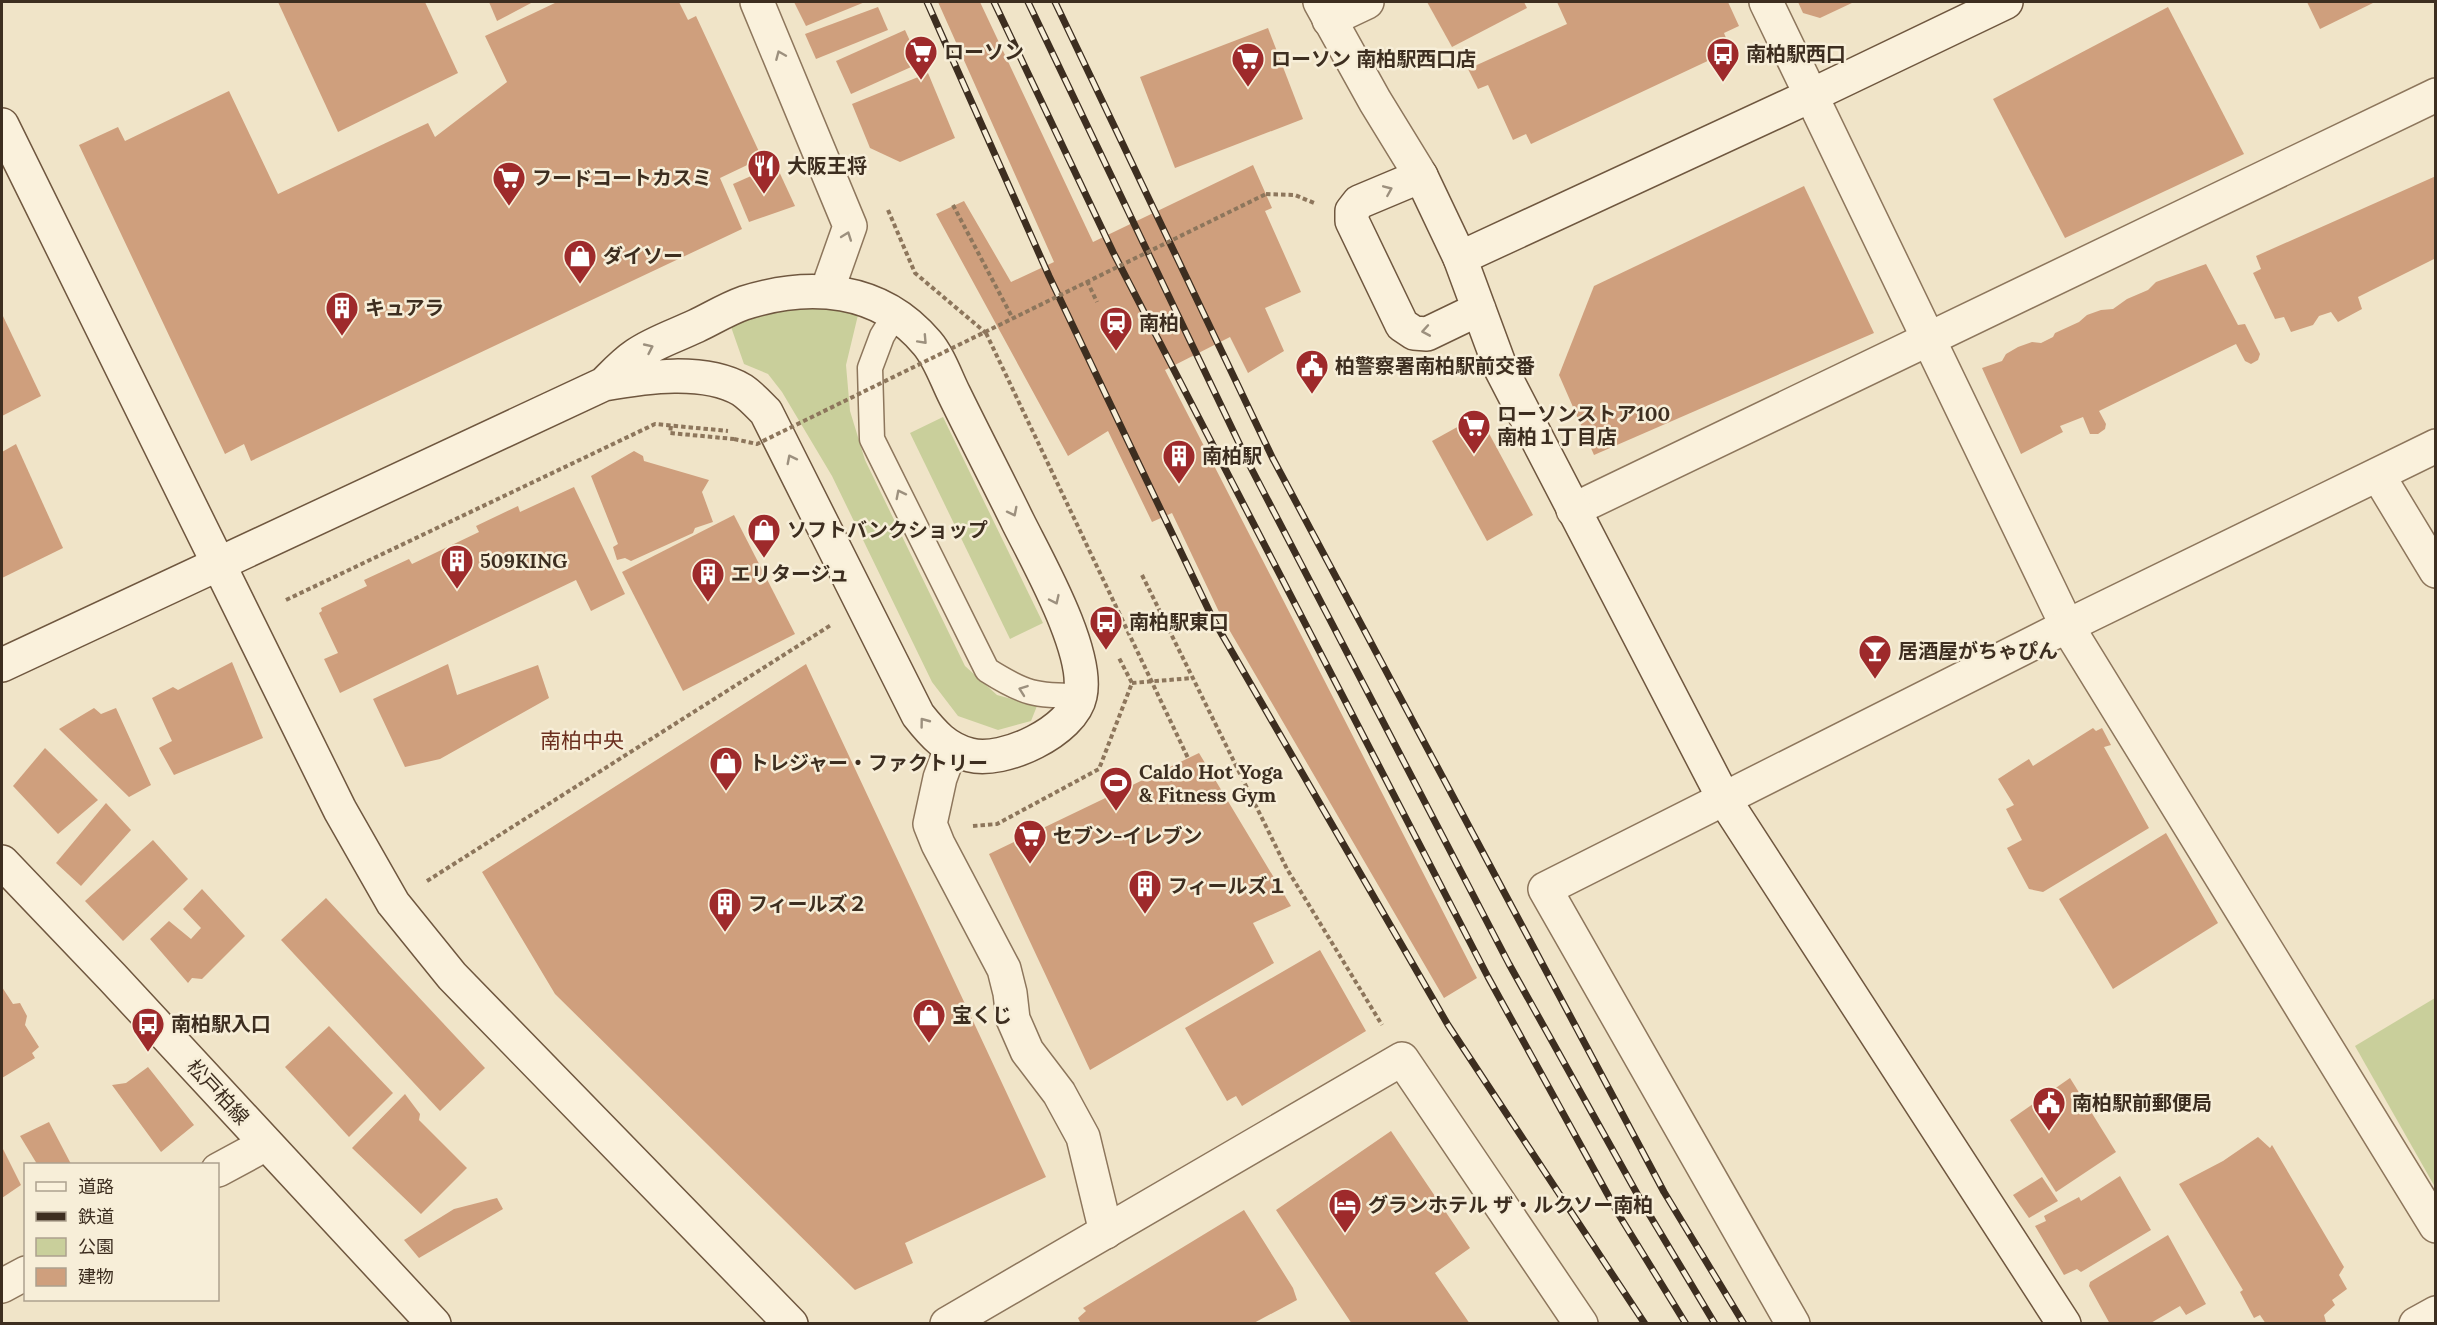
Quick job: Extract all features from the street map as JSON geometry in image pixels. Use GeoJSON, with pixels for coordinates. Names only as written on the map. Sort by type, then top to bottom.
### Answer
{"type":"FeatureCollection","features":[{"type":"Feature","properties":{"kind":"street"},"geometry":{"type":"LineString","coordinates":[[757,2],[850,226],[827,291]]}},
{"type":"Feature","properties":{"kind":"street"},"geometry":{"type":"LineString","coordinates":[[1367,2],[1324,11],[1421,176],[1460,258],[1501,369],[1724,799],[2064,1323]]}},
{"type":"Feature","properties":{"kind":"street"},"geometry":{"type":"LineString","coordinates":[[1766,2],[2067,626],[2436,1226]]}},
{"type":"Feature","properties":{"kind":"street"},"geometry":{"type":"LineString","coordinates":[[1460,258],[1810,96],[2006,2]]}},
{"type":"Feature","properties":{"kind":"street"},"geometry":{"type":"LineString","coordinates":[[1573,510],[2436,95]]}},
{"type":"Feature","properties":{"kind":"street"},"geometry":{"type":"LineString","coordinates":[[2,125],[340,810],[393,903],[452,976],[791,1323]]}},
{"type":"Feature","properties":{"kind":"street"},"geometry":{"type":"LineString","coordinates":[[1421,176],[1359,202],[1352,211],[1353,221],[1402,325],[1414,333],[1427,334],[1479,309]]}},
{"type":"Feature","properties":{"kind":"street"},"geometry":{"type":"LineString","coordinates":[[2,665],[604,384],[647,377],[686,376],[713,380],[742,390],[766,412],[918,715],[936,738],[951,748],[972,756],[1014,752],[1052,732],[1068,717],[1080,696],[1080,662],[1074,640],[1031,547],[929,344],[896,313],[866,298],[827,291],[787,294],[743,304],[637,354],[604,384]]}},
{"type":"Feature","properties":{"kind":"street"},"geometry":{"type":"LineString","coordinates":[[1793,1323],[1545,889],[2067,626],[2436,446]]}},
{"type":"Feature","properties":{"kind":"street"},"geometry":{"type":"LineString","coordinates":[[2378,475],[2436,571]]}},
{"type":"Feature","properties":{"kind":"street"},"geometry":{"type":"LineString","coordinates":[[951,748],[940,777],[930,824],[938,844],[1004,969],[1013,1018],[1027,1051],[1059,1093],[1083,1137],[1106,1232]]}},
{"type":"Feature","properties":{"kind":"street","name":"松戸柏線"},"geometry":{"type":"LineString","coordinates":[[2,862],[434,1323]]}},
{"type":"Feature","properties":{"kind":"street"},"geometry":{"type":"LineString","coordinates":[[947,1323],[1402,1059],[1581,1323]]}},
{"type":"Feature","properties":{"kind":"street"},"geometry":{"type":"LineString","coordinates":[[219,1169],[266,1144]]}},
{"type":"Feature","properties":{"kind":"street"},"geometry":{"type":"LineString","coordinates":[[2,1286],[24,1274]]}},
{"type":"Feature","properties":{"kind":"street"},"geometry":{"type":"LineString","coordinates":[[2416,1323],[2436,1313]]}},
{"type":"Feature","properties":{"kind":"lane"},"geometry":{"type":"LineString","coordinates":[[896,313],[882,336],[870,368],[872,439],[987,670],[1021,691],[1046,696],[1080,696]]}},
{"type":"Feature","properties":{"kind":"path"},"geometry":{"type":"LineString","coordinates":[[671,426],[670,433],[757,444],[1266,194],[1295,195],[1353,221]]}},
{"type":"Feature","properties":{"kind":"path"},"geometry":{"type":"LineString","coordinates":[[885,204],[915,273],[986,333],[1188,758]]}},
{"type":"Feature","properties":{"kind":"path"},"geometry":{"type":"LineString","coordinates":[[953,205],[1012,317]]}},
{"type":"Feature","properties":{"kind":"path"},"geometry":{"type":"LineString","coordinates":[[1087,281],[1097,302]]}},
{"type":"Feature","properties":{"kind":"path"},"geometry":{"type":"LineString","coordinates":[[1142,575],[1287,869],[1402,1059]]}},
{"type":"Feature","properties":{"kind":"path"},"geometry":{"type":"LineString","coordinates":[[393,903],[832,624]]}},
{"type":"Feature","properties":{"kind":"path"},"geometry":{"type":"LineString","coordinates":[[1132,683],[1192,678]]}},
{"type":"Feature","properties":{"kind":"green space"},"geometry":{"type":"Polygon","coordinates":[[[827,306],[858,315],[846,365],[850,411],[865,460],[965,666],[997,695],[1037,706],[1031,721],[998,730],[958,716],[932,682],[832,476],[782,392],[768,374],[744,364],[730,324],[792,309],[827,306]]]}},
{"type":"Feature","properties":{"kind":"green space"},"geometry":{"type":"Polygon","coordinates":[[[943,417],[1043,623],[1010,639],[910,433],[943,417]]]}},
{"type":"Feature","properties":{"kind":"green space"},"geometry":{"type":"Polygon","coordinates":[[[2435,998],[2435,1187],[2355,1046],[2435,998]]]}},
{"type":"Feature","properties":{"kind":"building"},"geometry":{"type":"Polygon","coordinates":[[[278,2],[425,2],[458,73],[338,132],[278,2]]]}},
{"type":"Feature","properties":{"kind":"building"},"geometry":{"type":"Polygon","coordinates":[[[489,2],[533,2],[497,21],[489,2]]]}},
{"type":"Feature","properties":{"kind":"building","name":"キュアラ"},"geometry":{"type":"Polygon","coordinates":[[[557,2],[679,2],[688,20],[696,16],[762,158],[720,178],[742,229],[251,461],[244,444],[225,454],[79,145],[118,127],[125,141],[229,91],[278,194],[428,123],[435,137],[507,82],[485,36],[557,2]]]}},
{"type":"Feature","properties":{"kind":"building"},"geometry":{"type":"Polygon","coordinates":[[[794,2],[865,2],[806,26],[794,2]]]}},
{"type":"Feature","properties":{"kind":"building","name":"南柏駅"},"geometry":{"type":"Polygon","coordinates":[[[938,2],[980,2],[1093,242],[1253,165],[1272,208],[1265,211],[1301,292],[1265,308],[1284,351],[1248,373],[1230,337],[1165,370],[1477,978],[1444,998],[1220,614],[1172,513],[1152,522],[1108,431],[1068,456],[936,214],[964,201],[1011,282],[1054,262],[938,2]]]}},
{"type":"Feature","properties":{"kind":"building"},"geometry":{"type":"Polygon","coordinates":[[[1427,2],[1524,2],[1527,8],[1452,47],[1427,2]]]}},
{"type":"Feature","properties":{"kind":"building"},"geometry":{"type":"Polygon","coordinates":[[[1557,2],[1728,2],[1739,26],[1724,33],[1731,50],[1531,144],[1526,134],[1513,140],[1488,85],[1478,89],[1468,69],[1567,24],[1557,2]]]}},
{"type":"Feature","properties":{"kind":"building"},"geometry":{"type":"Polygon","coordinates":[[[1798,2],[1854,2],[1820,18],[1803,13],[1798,2]]]}},
{"type":"Feature","properties":{"kind":"building"},"geometry":{"type":"Polygon","coordinates":[[[2307,2],[2375,2],[2320,29],[2307,2]]]}},
{"type":"Feature","properties":{"kind":"building"},"geometry":{"type":"Polygon","coordinates":[[[878,7],[888,30],[816,59],[805,34],[878,7]]]}},
{"type":"Feature","properties":{"kind":"building"},"geometry":{"type":"Polygon","coordinates":[[[2168,7],[2244,154],[2065,238],[1993,99],[2168,7]]]}},
{"type":"Feature","properties":{"kind":"building"},"geometry":{"type":"Polygon","coordinates":[[[1268,28],[1303,119],[1175,168],[1140,77],[1268,28]]]}},
{"type":"Feature","properties":{"kind":"building"},"geometry":{"type":"Polygon","coordinates":[[[905,30],[920,63],[851,94],[836,61],[905,30]]]}},
{"type":"Feature","properties":{"kind":"building"},"geometry":{"type":"Polygon","coordinates":[[[928,73],[955,138],[900,162],[870,148],[852,104],[928,73]]]}},
{"type":"Feature","properties":{"kind":"building","name":"大阪王将"},"geometry":{"type":"Polygon","coordinates":[[[776,165],[795,206],[749,222],[733,184],[776,165]]]}},
{"type":"Feature","properties":{"kind":"building"},"geometry":{"type":"Polygon","coordinates":[[[2436,176],[2436,258],[2358,297],[2362,309],[2338,322],[2331,312],[2319,316],[2313,325],[2291,332],[2284,317],[2275,319],[2253,273],[2261,269],[2256,256],[2436,176]]]}},
{"type":"Feature","properties":{"kind":"building"},"geometry":{"type":"Polygon","coordinates":[[[1804,186],[1874,333],[1594,455],[1559,375],[1594,286],[1804,186]]]}},
{"type":"Feature","properties":{"kind":"building"},"geometry":{"type":"Polygon","coordinates":[[[2206,264],[2238,325],[2245,324],[2260,354],[2258,360],[2251,364],[2245,361],[2236,344],[2099,411],[2106,424],[2105,429],[2098,434],[2090,434],[2083,417],[2060,426],[2063,432],[2021,454],[1982,368],[2002,361],[2006,354],[2018,347],[2032,342],[2041,343],[2053,337],[2055,333],[2079,322],[2087,315],[2113,309],[2127,299],[2148,290],[2156,282],[2206,264]]]}},
{"type":"Feature","properties":{"kind":"building"},"geometry":{"type":"Polygon","coordinates":[[[2,314],[41,396],[2,416],[2,314]]]}},
{"type":"Feature","properties":{"kind":"building"},"geometry":{"type":"Polygon","coordinates":[[[1479,415],[1533,515],[1487,541],[1432,441],[1479,415]]]}},
{"type":"Feature","properties":{"kind":"building"},"geometry":{"type":"Polygon","coordinates":[[[16,444],[63,548],[2,578],[2,452],[16,444]]]}},
{"type":"Feature","properties":{"kind":"building"},"geometry":{"type":"Polygon","coordinates":[[[634,451],[643,456],[644,461],[709,480],[702,492],[713,522],[695,528],[693,533],[631,561],[625,558],[617,560],[613,547],[618,544],[591,476],[634,451]]]}},
{"type":"Feature","properties":{"kind":"building","name":"509KING"},"geometry":{"type":"Polygon","coordinates":[[[574,487],[625,594],[591,611],[576,580],[340,693],[324,659],[338,653],[319,613],[322,611],[321,608],[367,586],[364,580],[409,559],[412,564],[479,532],[476,526],[518,506],[520,512],[574,487]]]}},
{"type":"Feature","properties":{"kind":"building","name":"エリタージュ"},"geometry":{"type":"Polygon","coordinates":[[[734,515],[795,634],[683,691],[622,572],[734,515]]]}},
{"type":"Feature","properties":{"kind":"building"},"geometry":{"type":"Polygon","coordinates":[[[232,662],[263,738],[174,775],[159,748],[172,741],[152,698],[173,687],[178,690],[232,662]]]}},
{"type":"Feature","properties":{"kind":"building"},"geometry":{"type":"Polygon","coordinates":[[[448,664],[457,695],[538,665],[549,698],[440,759],[405,767],[373,699],[448,664]]]}},
{"type":"Feature","properties":{"kind":"building","name":"フィールズ２"},"geometry":{"type":"Polygon","coordinates":[[[806,664],[1046,1177],[905,1243],[913,1263],[855,1290],[555,994],[482,872],[806,664]]]}},
{"type":"Feature","properties":{"kind":"building"},"geometry":{"type":"Polygon","coordinates":[[[94,708],[101,714],[116,708],[151,785],[129,797],[59,729],[94,708]]]}},
{"type":"Feature","properties":{"kind":"building"},"geometry":{"type":"Polygon","coordinates":[[[2093,728],[2096,731],[2102,728],[2111,745],[2104,747],[2149,828],[2043,892],[2029,889],[2007,848],[2022,840],[2006,809],[2014,805],[1998,779],[2029,759],[2033,766],[2093,728]]]}},
{"type":"Feature","properties":{"kind":"building"},"geometry":{"type":"Polygon","coordinates":[[[45,748],[98,800],[58,834],[13,786],[45,748]]]}},
{"type":"Feature","properties":{"kind":"building","name":"フィールズ１"},"geometry":{"type":"Polygon","coordinates":[[[1199,753],[1291,906],[1253,923],[1274,963],[1090,1070],[989,854],[1199,753]]]}},
{"type":"Feature","properties":{"kind":"building"},"geometry":{"type":"Polygon","coordinates":[[[106,803],[131,830],[81,886],[56,863],[106,803]]]}},
{"type":"Feature","properties":{"kind":"building"},"geometry":{"type":"Polygon","coordinates":[[[2166,833],[2218,923],[2113,989],[2059,899],[2166,833]]]}},
{"type":"Feature","properties":{"kind":"building"},"geometry":{"type":"Polygon","coordinates":[[[153,840],[188,879],[123,941],[85,901],[153,840]]]}},
{"type":"Feature","properties":{"kind":"building"},"geometry":{"type":"Polygon","coordinates":[[[202,889],[245,936],[202,979],[192,978],[188,983],[150,939],[169,921],[191,939],[201,928],[183,909],[202,889]]]}},
{"type":"Feature","properties":{"kind":"building"},"geometry":{"type":"Polygon","coordinates":[[[326,898],[485,1068],[440,1111],[281,940],[326,898]]]}},
{"type":"Feature","properties":{"kind":"building"},"geometry":{"type":"Polygon","coordinates":[[[1320,950],[1366,1031],[1242,1106],[1236,1096],[1227,1101],[1185,1028],[1320,950]]]}},
{"type":"Feature","properties":{"kind":"building"},"geometry":{"type":"Polygon","coordinates":[[[2,987],[13,1004],[20,1003],[27,1016],[25,1025],[39,1047],[32,1053],[35,1058],[2,1078],[2,987]]]}},
{"type":"Feature","properties":{"kind":"building"},"geometry":{"type":"Polygon","coordinates":[[[329,1026],[393,1093],[349,1137],[285,1067],[329,1026]]]}},
{"type":"Feature","properties":{"kind":"building"},"geometry":{"type":"Polygon","coordinates":[[[148,1067],[194,1125],[161,1152],[112,1085],[126,1083],[148,1067]]]}},
{"type":"Feature","properties":{"kind":"building"},"geometry":{"type":"Polygon","coordinates":[[[2070,1078],[2116,1152],[2056,1192],[2010,1120],[2070,1078]]]}},
{"type":"Feature","properties":{"kind":"building"},"geometry":{"type":"Polygon","coordinates":[[[405,1094],[420,1114],[419,1120],[467,1168],[421,1214],[352,1148],[405,1094]]]}},
{"type":"Feature","properties":{"kind":"building"},"geometry":{"type":"Polygon","coordinates":[[[49,1122],[70,1163],[36,1163],[20,1136],[49,1122]]]}},
{"type":"Feature","properties":{"kind":"building"},"geometry":{"type":"Polygon","coordinates":[[[1391,1131],[1470,1248],[1435,1273],[1470,1324],[1352,1324],[1276,1210],[1391,1131]]]}},
{"type":"Feature","properties":{"kind":"building"},"geometry":{"type":"Polygon","coordinates":[[[2258,1137],[2270,1148],[2272,1145],[2344,1267],[2339,1275],[2347,1289],[2332,1300],[2335,1305],[2324,1315],[2326,1322],[2323,1324],[2266,1324],[2260,1315],[2254,1318],[2240,1292],[2243,1290],[2179,1184],[2223,1161],[2258,1137]]]}},
{"type":"Feature","properties":{"kind":"building"},"geometry":{"type":"Polygon","coordinates":[[[2,1147],[21,1185],[2,1198],[2,1147]]]}},
{"type":"Feature","properties":{"kind":"building"},"geometry":{"type":"Polygon","coordinates":[[[2120,1176],[2151,1230],[2081,1272],[2077,1269],[2064,1275],[2035,1226],[2046,1221],[2044,1216],[2079,1197],[2081,1201],[2120,1176]]]}},
{"type":"Feature","properties":{"kind":"building"},"geometry":{"type":"Polygon","coordinates":[[[2042,1177],[2058,1201],[2029,1218],[2013,1195],[2042,1177]]]}},
{"type":"Feature","properties":{"kind":"building"},"geometry":{"type":"Polygon","coordinates":[[[497,1198],[503,1209],[419,1258],[404,1240],[454,1209],[497,1198]]]}},
{"type":"Feature","properties":{"kind":"building"},"geometry":{"type":"Polygon","coordinates":[[[1244,1210],[1293,1288],[1297,1300],[1252,1324],[1081,1324],[1078,1318],[1086,1311],[1083,1308],[1244,1210]]]}},
{"type":"Feature","properties":{"kind":"building"},"geometry":{"type":"Polygon","coordinates":[[[2168,1235],[2206,1304],[2186,1315],[2180,1306],[2149,1324],[2110,1324],[2089,1286],[2090,1282],[2168,1235]]]}},
{"type":"Feature","properties":{"kind":"railway"},"geometry":{"type":"LineString","coordinates":[[927,2],[1049,276],[1213,619],[1448,1025],[1645,1324]]}},
{"type":"Feature","properties":{"kind":"railway"},"geometry":{"type":"LineString","coordinates":[[994,2],[1113,252],[1488,977],[1619,1215],[1686,1324]]}},
{"type":"Feature","properties":{"kind":"railway"},"geometry":{"type":"LineString","coordinates":[[1028,2],[1250,466],[1509,964],[1640,1199],[1715,1324]]}},
{"type":"Feature","properties":{"kind":"railway"},"geometry":{"type":"LineString","coordinates":[[1055,2],[1273,459],[1664,1192],[1744,1324]]}},
{"type":"Feature","properties":{"kind":"place","name":"ローソン"},"geometry":{"type":"Point","coordinates":[921,81]}},
{"type":"Feature","properties":{"kind":"place","name":"南柏駅西口"},"geometry":{"type":"Point","coordinates":[1723,83]}},
{"type":"Feature","properties":{"kind":"place","name":"ローソン 南柏駅西口店"},"geometry":{"type":"Point","coordinates":[1248,88]}},
{"type":"Feature","properties":{"kind":"place","name":"大阪王将"},"geometry":{"type":"Point","coordinates":[764,195]}},
{"type":"Feature","properties":{"kind":"place","name":"フードコートカスミ"},"geometry":{"type":"Point","coordinates":[509,207]}},
{"type":"Feature","properties":{"kind":"place","name":"ダイソー"},"geometry":{"type":"Point","coordinates":[580,285]}},
{"type":"Feature","properties":{"kind":"place","name":"キュアラ"},"geometry":{"type":"Point","coordinates":[342,337]}},
{"type":"Feature","properties":{"kind":"place","name":"南柏"},"geometry":{"type":"Point","coordinates":[1116,352]}},
{"type":"Feature","properties":{"kind":"place","name":"柏警察署南柏駅前交番"},"geometry":{"type":"Point","coordinates":[1312,395]}},
{"type":"Feature","properties":{"kind":"place","name":"ローソンストア100 南柏１丁目店"},"geometry":{"type":"Point","coordinates":[1474,455]}},
{"type":"Feature","properties":{"kind":"place","name":"南柏駅"},"geometry":{"type":"Point","coordinates":[1179,485]}},
{"type":"Feature","properties":{"kind":"place","name":"ソフトバンクショップ"},"geometry":{"type":"Point","coordinates":[764,559]}},
{"type":"Feature","properties":{"kind":"place","name":"509KING"},"geometry":{"type":"Point","coordinates":[457,590]}},
{"type":"Feature","properties":{"kind":"place","name":"エリタージュ"},"geometry":{"type":"Point","coordinates":[708,603]}},
{"type":"Feature","properties":{"kind":"place","name":"南柏駅東口"},"geometry":{"type":"Point","coordinates":[1106,651]}},
{"type":"Feature","properties":{"kind":"place","name":"居酒屋がちゃぴん"},"geometry":{"type":"Point","coordinates":[1875,680]}},
{"type":"Feature","properties":{"kind":"place","name":"トレジャー・ファクトリー"},"geometry":{"type":"Point","coordinates":[726,792]}},
{"type":"Feature","properties":{"kind":"place","name":"Caldo Hot Yoga & Fitness Gym"},"geometry":{"type":"Point","coordinates":[1116,812]}},
{"type":"Feature","properties":{"kind":"place","name":"セブン-イレブン"},"geometry":{"type":"Point","coordinates":[1030,865]}},
{"type":"Feature","properties":{"kind":"place","name":"フィールズ１"},"geometry":{"type":"Point","coordinates":[1145,915]}},
{"type":"Feature","properties":{"kind":"place","name":"フィールズ２"},"geometry":{"type":"Point","coordinates":[725,933]}},
{"type":"Feature","properties":{"kind":"place","name":"宝くじ"},"geometry":{"type":"Point","coordinates":[929,1044]}},
{"type":"Feature","properties":{"kind":"place","name":"南柏駅入口"},"geometry":{"type":"Point","coordinates":[148,1053]}},
{"type":"Feature","properties":{"kind":"place","name":"南柏駅前郵便局"},"geometry":{"type":"Point","coordinates":[2049,1132]}},
{"type":"Feature","properties":{"kind":"place","name":"グランホテル ザ・ルクソー南柏"},"geometry":{"type":"Point","coordinates":[1345,1234]}},
{"type":"Feature","properties":{"kind":"district","name":"南柏中央"},"geometry":{"type":"Point","coordinates":[582,741]}}]}
